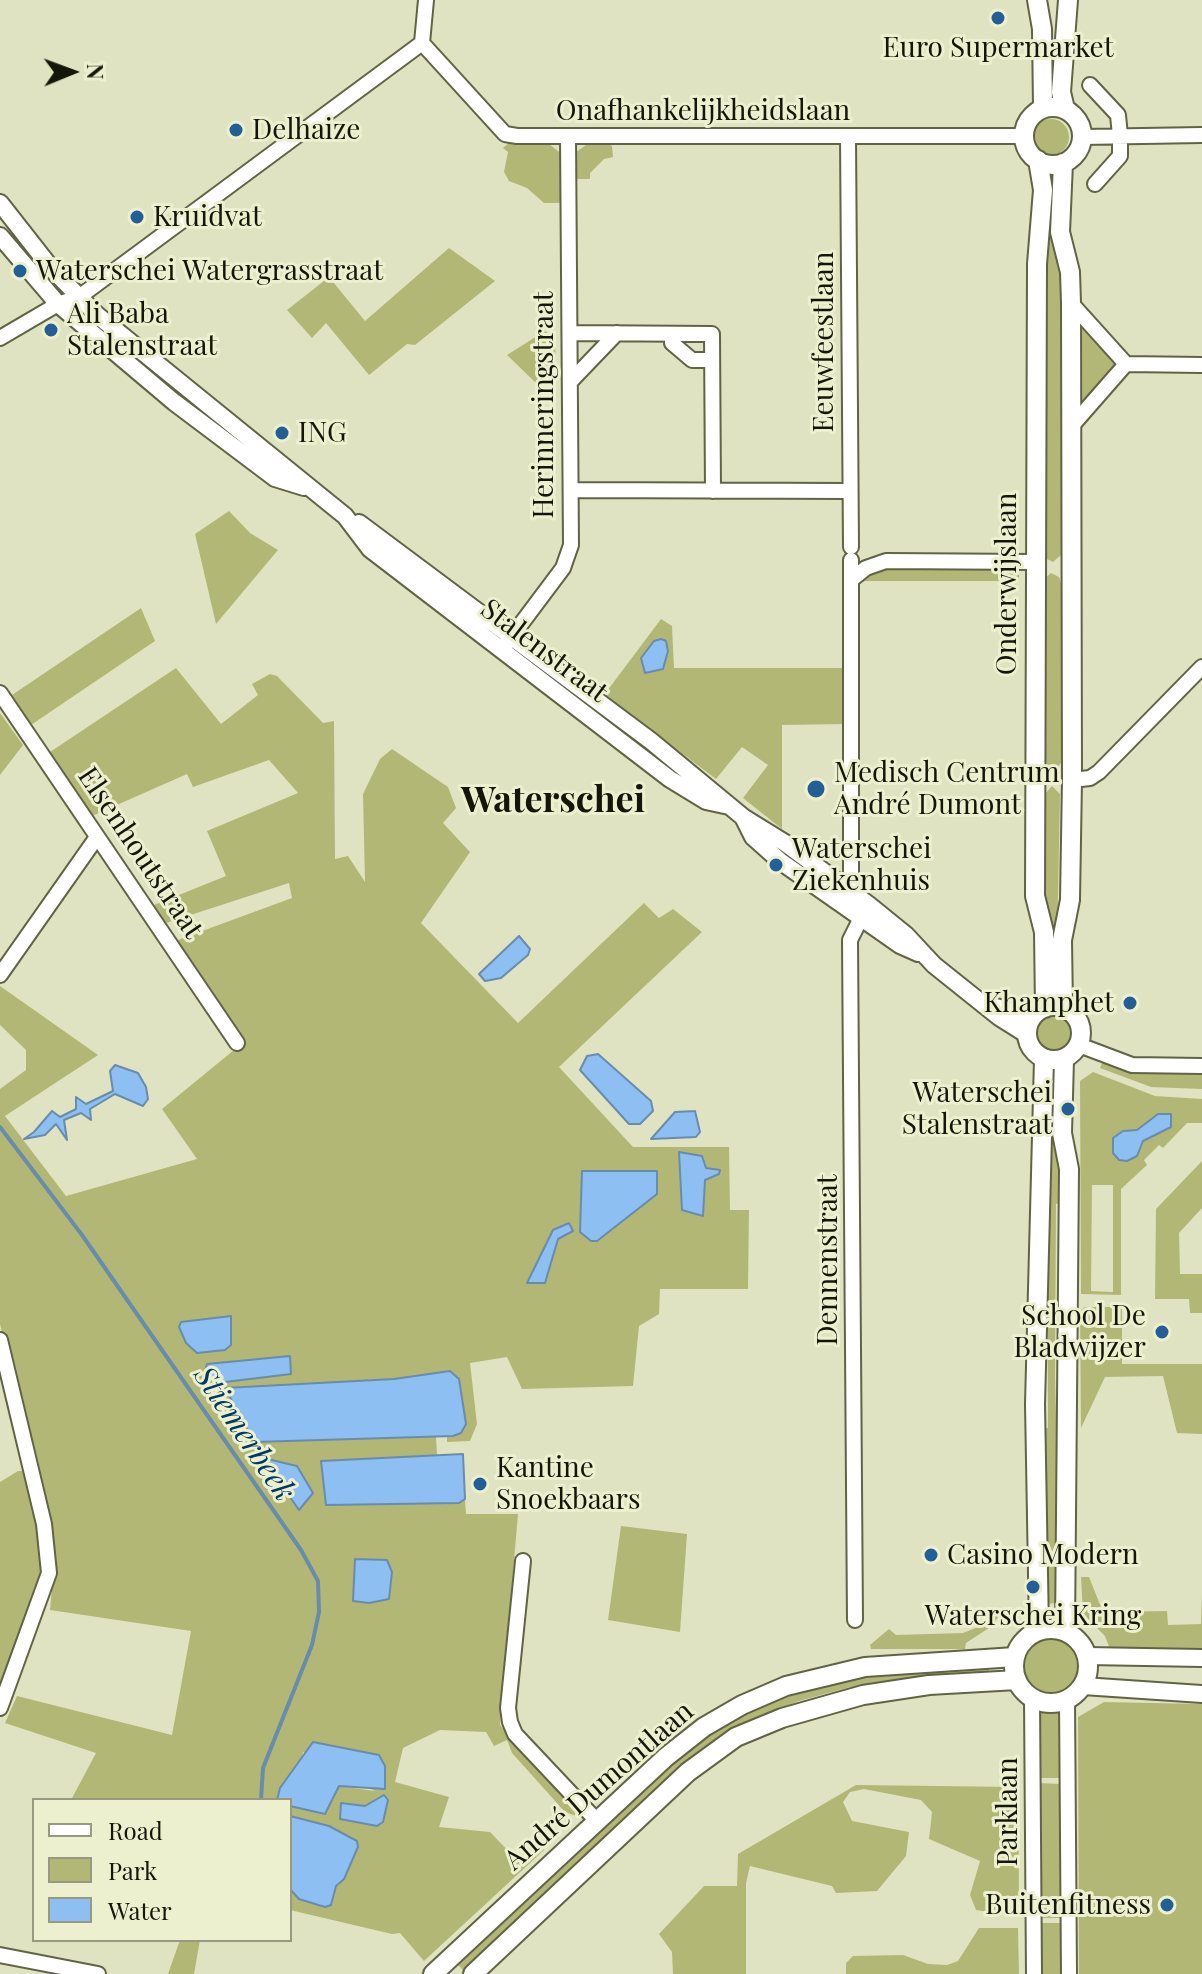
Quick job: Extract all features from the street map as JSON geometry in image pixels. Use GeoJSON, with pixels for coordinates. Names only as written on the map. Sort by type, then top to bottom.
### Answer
{"type":"FeatureCollection","features":[{"type":"Feature","properties":{"kind":"main road"},"geometry":{"type":"LineString","coordinates":[[1037,0],[1042,29],[1043,108]]}},
{"type":"Feature","properties":{"kind":"main road"},"geometry":{"type":"LineString","coordinates":[[1038,160],[1063,163],[1073,157],[1083,137],[1081,125],[1065,109],[1061,92],[1068,0]]}},
{"type":"Feature","properties":{"kind":"main road"},"geometry":{"type":"LineString","coordinates":[[1024,136],[1033,114],[1043,108],[1065,109]]}},
{"type":"Feature","properties":{"kind":"main road","name":"Onderwijslaan"},"geometry":{"type":"LineString","coordinates":[[1024,136],[1026,146],[1038,160],[1043,202],[1037,264],[1031,562],[1035,896],[1044,932],[1041,1017]]}},
{"type":"Feature","properties":{"kind":"main road","name":"Onderwijslaan"},"geometry":{"type":"LineString","coordinates":[[1041,1017],[1070,900],[1071,303],[1070,272],[1060,232],[1063,163]]}},
{"type":"Feature","properties":{"kind":"main road"},"geometry":{"type":"LineString","coordinates":[[1041,1017],[1034,1053],[1044,1059],[1064,1059],[1079,1045]]}},
{"type":"Feature","properties":{"kind":"main road","name":"Onderwijslaan"},"geometry":{"type":"LineString","coordinates":[[1041,1017],[1077,1019],[1079,1045]]}},
{"type":"Feature","properties":{"kind":"main road"},"geometry":{"type":"LineString","coordinates":[[1039,1630],[1035,1404],[1044,1059]]}},
{"type":"Feature","properties":{"kind":"main road"},"geometry":{"type":"LineString","coordinates":[[1064,1059],[1062,1133],[1069,1169],[1065,1630]]}},
{"type":"Feature","properties":{"kind":"main road"},"geometry":{"type":"LineString","coordinates":[[1039,1630],[1065,1630],[1075,1636],[1087,1656],[1087,1677],[1083,1686],[1067,1700],[1056,1703],[1032,1698],[1017,1680],[1015,1657],[1019,1646],[1039,1630]]}},
{"type":"Feature","properties":{"kind":"main road","name":"André Dumontlaan"},"geometry":{"type":"LineString","coordinates":[[433,1974],[597,1821],[704,1727],[786,1686],[893,1664],[1015,1657]]}},
{"type":"Feature","properties":{"kind":"main road","name":"André Dumontlaan"},"geometry":{"type":"LineString","coordinates":[[473,1974],[677,1782],[736,1737],[782,1718],[863,1695],[929,1685],[1017,1680]]}},
{"type":"Feature","properties":{"kind":"street"},"geometry":{"type":"LineString","coordinates":[[0,338],[58,304],[79,297],[422,43],[426,0]]}},
{"type":"Feature","properties":{"kind":"street","name":"Onafhankelijkheidslaan"},"geometry":{"type":"LineString","coordinates":[[422,43],[505,134],[568,137],[1024,136]]}},
{"type":"Feature","properties":{"kind":"street"},"geometry":{"type":"LineString","coordinates":[[1090,85],[1118,115],[1120,136],[1120,156],[1095,184]]}},
{"type":"Feature","properties":{"kind":"street"},"geometry":{"type":"LineString","coordinates":[[1083,137],[1202,135]]}},
{"type":"Feature","properties":{"kind":"street","name":"Herinneringstraat"},"geometry":{"type":"LineString","coordinates":[[501,652],[563,568],[571,545],[568,137]]}},
{"type":"Feature","properties":{"kind":"street","name":"Eeuwfeestlaan"},"geometry":{"type":"LineString","coordinates":[[844,897],[851,580],[848,137]]}},
{"type":"Feature","properties":{"kind":"street","name":"Stalenstraat"},"geometry":{"type":"LineString","coordinates":[[0,203],[79,297],[185,387],[308,488],[512,636],[663,751],[743,817],[753,837],[780,861],[844,897],[986,1004],[1041,1017]]}},
{"type":"Feature","properties":{"kind":"street","name":"Stalenstraat"},"geometry":{"type":"LineString","coordinates":[[0,236],[58,304],[174,402],[275,478],[308,488]]}},
{"type":"Feature","properties":{"kind":"street"},"geometry":{"type":"LineString","coordinates":[[26,267],[42,252]]}},
{"type":"Feature","properties":{"kind":"street"},"geometry":{"type":"LineString","coordinates":[[1071,303],[1126,364],[1202,365]]}},
{"type":"Feature","properties":{"kind":"street"},"geometry":{"type":"LineString","coordinates":[[570,333],[712,334],[713,491]]}},
{"type":"Feature","properties":{"kind":"street"},"geometry":{"type":"LineString","coordinates":[[570,382],[617,333]]}},
{"type":"Feature","properties":{"kind":"street"},"geometry":{"type":"LineString","coordinates":[[672,334],[672,343],[692,360],[712,360]]}},
{"type":"Feature","properties":{"kind":"street"},"geometry":{"type":"LineString","coordinates":[[1070,428],[1126,364]]}},
{"type":"Feature","properties":{"kind":"street"},"geometry":{"type":"LineString","coordinates":[[174,402],[185,387]]}},
{"type":"Feature","properties":{"kind":"street"},"geometry":{"type":"LineString","coordinates":[[571,490],[850,491]]}},
{"type":"Feature","properties":{"kind":"street","name":"Stalenstraat"},"geometry":{"type":"LineString","coordinates":[[345,516],[370,549],[501,652],[670,779],[706,801],[729,806]]}},
{"type":"Feature","properties":{"kind":"street"},"geometry":{"type":"LineString","coordinates":[[851,580],[866,568],[886,561],[1031,562]]}},
{"type":"Feature","properties":{"kind":"street"},"geometry":{"type":"LineString","coordinates":[[448,611],[458,596]]}},
{"type":"Feature","properties":{"kind":"street"},"geometry":{"type":"LineString","coordinates":[[1072,780],[1099,772],[1202,667]]}},
{"type":"Feature","properties":{"kind":"street","name":"Elsenhoutstraat"},"geometry":{"type":"LineString","coordinates":[[0,693],[237,1043]]}},
{"type":"Feature","properties":{"kind":"street"},"geometry":{"type":"LineString","coordinates":[[0,975],[97,837]]}},
{"type":"Feature","properties":{"kind":"street","name":"Dennenstraat"},"geometry":{"type":"LineString","coordinates":[[855,1620],[850,940],[864,911]]}},
{"type":"Feature","properties":{"kind":"street"},"geometry":{"type":"LineString","coordinates":[[1079,1045],[1132,1065],[1202,1066]]}},
{"type":"Feature","properties":{"kind":"street"},"geometry":{"type":"LineString","coordinates":[[0,1340],[44,1524],[49,1573],[0,1708]]}},
{"type":"Feature","properties":{"kind":"street"},"geometry":{"type":"LineString","coordinates":[[523,1561],[508,1708],[510,1722],[515,1734],[597,1821]]}},
{"type":"Feature","properties":{"kind":"street"},"geometry":{"type":"LineString","coordinates":[[1087,1656],[1202,1658]]}},
{"type":"Feature","properties":{"kind":"street"},"geometry":{"type":"LineString","coordinates":[[1083,1686],[1202,1694]]}},
{"type":"Feature","properties":{"kind":"street","name":"Parklaan"},"geometry":{"type":"LineString","coordinates":[[1032,1698],[1034,1974]]}},
{"type":"Feature","properties":{"kind":"street"},"geometry":{"type":"LineString","coordinates":[[1067,1700],[1069,1974]]}},
{"type":"Feature","properties":{"kind":"street"},"geometry":{"type":"LineString","coordinates":[[0,1955],[98,1974]]}},
{"type":"Feature","properties":{"kind":"green space"},"geometry":{"type":"Polygon","coordinates":[[[1051,119],[1064,124],[1069,137],[1064,150],[1051,155],[1038,150],[1033,137],[1038,124],[1051,119]]]}},
{"type":"Feature","properties":{"kind":"green space"},"geometry":{"type":"Polygon","coordinates":[[[511,141],[539,141],[549,144],[563,155],[564,198],[560,203],[544,203],[527,188],[509,181],[504,172],[508,152],[503,148],[511,141]]]}},
{"type":"Feature","properties":{"kind":"green space"},"geometry":{"type":"Polygon","coordinates":[[[605,142],[612,146],[613,157],[604,159],[590,173],[590,179],[573,179],[572,158],[576,152],[589,143],[605,142]]]}},
{"type":"Feature","properties":{"kind":"green space"},"geometry":{"type":"Polygon","coordinates":[[[1047,193],[1056,193],[1061,284],[1061,555],[1053,562],[1045,558],[1047,193]]]}},
{"type":"Feature","properties":{"kind":"green space"},"geometry":{"type":"Polygon","coordinates":[[[449,248],[495,281],[415,345],[407,344],[369,375],[326,323],[312,338],[287,310],[329,277],[365,321],[449,248]]]}},
{"type":"Feature","properties":{"kind":"green space"},"geometry":{"type":"Polygon","coordinates":[[[1081,319],[1118,359],[1118,370],[1081,413],[1081,319]]]}},
{"type":"Feature","properties":{"kind":"green space"},"geometry":{"type":"Polygon","coordinates":[[[545,331],[555,338],[556,384],[536,383],[507,355],[545,331]]]}},
{"type":"Feature","properties":{"kind":"green space"},"geometry":{"type":"Polygon","coordinates":[[[229,511],[250,533],[278,550],[216,624],[195,534],[229,511]]]}},
{"type":"Feature","properties":{"kind":"green space"},"geometry":{"type":"Polygon","coordinates":[[[883,565],[1019,566],[1019,581],[865,581],[854,585],[883,565]]]}},
{"type":"Feature","properties":{"kind":"green space"},"geometry":{"type":"Polygon","coordinates":[[[1051,573],[1059,577],[1061,583],[1061,763],[1056,769],[1049,768],[1043,759],[1044,579],[1051,573]]]}},
{"type":"Feature","properties":{"kind":"green space"},"geometry":{"type":"Polygon","coordinates":[[[141,608],[155,641],[31,725],[12,695],[141,608]]]}},
{"type":"Feature","properties":{"kind":"green space"},"geometry":{"type":"Polygon","coordinates":[[[661,619],[672,626],[674,668],[847,668],[847,724],[782,725],[782,829],[743,798],[768,765],[742,747],[716,779],[604,695],[661,619]]]}},
{"type":"Feature","properties":{"kind":"green space"},"geometry":{"type":"Polygon","coordinates":[[[176,668],[221,724],[258,695],[252,684],[270,674],[277,676],[323,723],[334,721],[335,859],[348,856],[365,882],[363,794],[380,759],[392,749],[448,787],[456,808],[443,823],[470,852],[421,923],[518,1023],[644,903],[659,918],[673,909],[702,932],[559,1067],[633,1147],[729,1147],[730,1210],[749,1210],[748,1289],[660,1289],[659,1314],[639,1326],[633,1386],[522,1389],[507,1357],[470,1363],[477,1424],[470,1441],[447,1442],[447,1437],[453,1436],[450,1371],[394,1379],[226,1388],[252,1439],[436,1437],[437,1455],[322,1461],[459,1503],[465,1499],[466,1514],[518,1514],[500,1725],[581,1814],[579,1817],[565,1812],[512,1753],[507,1740],[494,1746],[486,1732],[440,1730],[403,1748],[395,1782],[449,1797],[439,1827],[490,1832],[514,1857],[519,1858],[535,1840],[544,1850],[424,1961],[400,1933],[392,1934],[292,1910],[292,1890],[331,1905],[336,1886],[344,1879],[358,1847],[292,1817],[292,1806],[325,1814],[339,1786],[375,1791],[303,1752],[301,1764],[280,1788],[278,1798],[72,1798],[96,1753],[5,1723],[17,1696],[172,1735],[191,1631],[50,1610],[54,1567],[0,1324],[0,1089],[26,1070],[26,1050],[0,1025],[0,986],[98,1055],[5,1116],[66,1196],[197,1159],[162,1109],[245,1041],[175,941],[292,898],[289,883],[166,923],[154,905],[226,876],[207,831],[298,793],[269,760],[193,787],[187,774],[92,816],[50,752],[176,668]],[[289,1356],[249,1362],[217,1383],[291,1374],[289,1356]]]}},
{"type":"Feature","properties":{"kind":"green space"},"geometry":{"type":"Polygon","coordinates":[[[0,713],[23,745],[0,775],[0,713]]]}},
{"type":"Feature","properties":{"kind":"green space"},"geometry":{"type":"Polygon","coordinates":[[[1052,786],[1060,794],[1057,946],[1046,939],[1044,884],[1044,795],[1052,786]]]}},
{"type":"Feature","properties":{"kind":"green space"},"geometry":{"type":"Polygon","coordinates":[[[1054,1016],[1067,1021],[1072,1034],[1067,1047],[1054,1052],[1041,1047],[1036,1034],[1041,1021],[1054,1016]]]}},
{"type":"Feature","properties":{"kind":"green space"},"geometry":{"type":"Polygon","coordinates":[[[1103,1061],[1143,1074],[1202,1072],[1202,1089],[1151,1087],[1100,1068],[1103,1061]]]}},
{"type":"Feature","properties":{"kind":"green space"},"geometry":{"type":"Polygon","coordinates":[[[1093,1072],[1155,1096],[1202,1099],[1202,1123],[1187,1123],[1163,1148],[1159,1145],[1144,1160],[1147,1165],[1121,1189],[1121,1295],[1081,1294],[1080,1081],[1093,1072]],[[1092,1185],[1091,1291],[1113,1292],[1113,1185],[1092,1185]]]}},
{"type":"Feature","properties":{"kind":"green space"},"geometry":{"type":"Polygon","coordinates":[[[1047,1091],[1057,1091],[1060,1169],[1059,1203],[1056,1204],[1055,1377],[1061,1604],[1044,1603],[1044,1428],[1048,1428],[1047,1091]]]}},
{"type":"Feature","properties":{"kind":"green space"},"geometry":{"type":"Polygon","coordinates":[[[1202,1161],[1202,1208],[1179,1233],[1180,1274],[1202,1274],[1202,1313],[1190,1313],[1189,1299],[1155,1299],[1156,1209],[1202,1161]]]}},
{"type":"Feature","properties":{"kind":"green space"},"geometry":{"type":"Polygon","coordinates":[[[1085,1307],[1122,1307],[1122,1364],[1202,1364],[1202,1434],[1177,1433],[1163,1376],[1105,1377],[1081,1428],[1080,1311],[1085,1307]]]}},
{"type":"Feature","properties":{"kind":"green space"},"geometry":{"type":"Polygon","coordinates":[[[18,1471],[26,1471],[46,1563],[0,1690],[0,1482],[18,1471]]]}},
{"type":"Feature","properties":{"kind":"green space"},"geometry":{"type":"Polygon","coordinates":[[[621,1526],[687,1534],[680,1632],[608,1620],[621,1526]]]}},
{"type":"Feature","properties":{"kind":"green space"},"geometry":{"type":"Polygon","coordinates":[[[1081,1577],[1089,1577],[1103,1612],[1167,1611],[1168,1625],[1201,1624],[1202,1593],[1202,1651],[1111,1652],[1105,1636],[1083,1614],[1081,1577]]]}},
{"type":"Feature","properties":{"kind":"green space"},"geometry":{"type":"Polygon","coordinates":[[[1001,1610],[1015,1615],[1020,1613],[1020,1616],[1010,1623],[1000,1614],[992,1626],[966,1643],[965,1649],[871,1649],[870,1645],[889,1629],[896,1635],[963,1633],[983,1625],[1001,1610]]]}},
{"type":"Feature","properties":{"kind":"green space"},"geometry":{"type":"Polygon","coordinates":[[[1051,1637],[1072,1645],[1080,1666],[1072,1687],[1051,1695],[1030,1687],[1022,1666],[1030,1645],[1051,1637]]]}},
{"type":"Feature","properties":{"kind":"green space"},"geometry":{"type":"Polygon","coordinates":[[[989,1663],[989,1678],[850,1687],[799,1701],[735,1727],[679,1769],[464,1971],[456,1963],[670,1763],[735,1718],[780,1697],[864,1675],[989,1663]]]}},
{"type":"Feature","properties":{"kind":"green space"},"geometry":{"type":"Polygon","coordinates":[[[1104,1702],[1202,1704],[1202,1974],[1079,1974],[1078,1717],[1104,1702]]]}},
{"type":"Feature","properties":{"kind":"green space"},"geometry":{"type":"Polygon","coordinates":[[[1040,1707],[1064,1707],[1062,1778],[1038,1778],[1040,1707]]]}},
{"type":"Feature","properties":{"kind":"green space"},"geometry":{"type":"Polygon","coordinates":[[[1038,1783],[1062,1784],[1062,1918],[1038,1918],[1038,1783]]]}},
{"type":"Feature","properties":{"kind":"green space"},"geometry":{"type":"Polygon","coordinates":[[[856,1785],[1018,1787],[1019,1903],[1003,1914],[976,1910],[970,1895],[980,1861],[929,1839],[932,1812],[921,1800],[864,1789],[850,1792],[843,1802],[852,1821],[909,1832],[906,1856],[877,1891],[836,1893],[832,1886],[750,1866],[746,1883],[746,1974],[673,1974],[672,1952],[659,1934],[704,1886],[737,1886],[738,1854],[856,1785]]]}},
{"type":"Feature","properties":{"kind":"green space"},"geometry":{"type":"Polygon","coordinates":[[[1038,1923],[1062,1923],[1064,1974],[1037,1974],[1038,1923]]]}},
{"type":"Feature","properties":{"kind":"green space"},"geometry":{"type":"Polygon","coordinates":[[[979,1928],[1018,1928],[1019,1974],[846,1974],[846,1963],[853,1956],[903,1955],[928,1964],[947,1965],[958,1961],[979,1928]]]}},
{"type":"Feature","properties":{"kind":"green space"},"geometry":{"type":"Polygon","coordinates":[[[179,1942],[200,1942],[194,1974],[168,1974],[179,1942]]]}},
{"type":"Feature","properties":{"kind":"water"},"geometry":{"type":"Polygon","coordinates":[[[654,641],[666,641],[668,651],[663,669],[645,673],[641,658],[654,641]]]}},
{"type":"Feature","properties":{"kind":"water"},"geometry":{"type":"Polygon","coordinates":[[[519,936],[530,949],[528,955],[501,978],[485,981],[479,974],[519,936]]]}},
{"type":"Feature","properties":{"kind":"water"},"geometry":{"type":"Polygon","coordinates":[[[598,1054],[651,1101],[653,1111],[640,1124],[629,1124],[580,1070],[587,1056],[598,1054]]]}},
{"type":"Feature","properties":{"kind":"water"},"geometry":{"type":"Polygon","coordinates":[[[115,1065],[138,1073],[146,1087],[148,1099],[143,1106],[115,1094],[90,1109],[91,1120],[81,1113],[64,1120],[67,1140],[56,1124],[45,1135],[24,1139],[52,1111],[60,1117],[76,1109],[76,1097],[86,1104],[113,1091],[110,1071],[115,1065]]]}},
{"type":"Feature","properties":{"kind":"water"},"geometry":{"type":"Polygon","coordinates":[[[695,1111],[700,1132],[696,1137],[651,1139],[675,1112],[695,1111]]]}},
{"type":"Feature","properties":{"kind":"water"},"geometry":{"type":"Polygon","coordinates":[[[1158,1114],[1171,1114],[1171,1127],[1143,1141],[1137,1156],[1127,1161],[1119,1160],[1113,1153],[1113,1138],[1123,1131],[1137,1130],[1158,1114]]]}},
{"type":"Feature","properties":{"kind":"water"},"geometry":{"type":"Polygon","coordinates":[[[679,1152],[702,1156],[706,1168],[720,1170],[719,1174],[705,1180],[703,1216],[682,1210],[679,1152]]]}},
{"type":"Feature","properties":{"kind":"water"},"geometry":{"type":"Polygon","coordinates":[[[582,1171],[657,1171],[657,1194],[597,1241],[591,1241],[580,1232],[582,1171]]]}},
{"type":"Feature","properties":{"kind":"water"},"geometry":{"type":"Polygon","coordinates":[[[569,1223],[573,1231],[558,1239],[545,1283],[527,1283],[553,1230],[569,1223]]]}},
{"type":"Feature","properties":{"kind":"water"},"geometry":{"type":"Polygon","coordinates":[[[231,1316],[231,1345],[225,1350],[197,1353],[186,1343],[179,1327],[181,1322],[231,1316]]]}},
{"type":"Feature","properties":{"kind":"water"},"geometry":{"type":"Polygon","coordinates":[[[290,1356],[291,1374],[217,1383],[204,1374],[207,1364],[290,1356]]]}},
{"type":"Feature","properties":{"kind":"water"},"geometry":{"type":"Polygon","coordinates":[[[450,1371],[459,1379],[466,1424],[461,1433],[453,1436],[254,1442],[225,1388],[394,1379],[450,1371]]]}},
{"type":"Feature","properties":{"kind":"water"},"geometry":{"type":"Polygon","coordinates":[[[463,1454],[465,1499],[459,1503],[326,1505],[321,1461],[463,1454]]]}},
{"type":"Feature","properties":{"kind":"water"},"geometry":{"type":"Polygon","coordinates":[[[263,1458],[297,1466],[313,1493],[299,1510],[263,1458]]]}},
{"type":"Feature","properties":{"kind":"water"},"geometry":{"type":"Polygon","coordinates":[[[355,1559],[387,1560],[392,1572],[389,1599],[369,1603],[353,1601],[355,1559]]]}},
{"type":"Feature","properties":{"kind":"water"},"geometry":{"type":"Polygon","coordinates":[[[313,1742],[379,1755],[385,1766],[385,1789],[339,1786],[325,1814],[292,1806],[292,1798],[278,1798],[280,1788],[313,1742]]]}},
{"type":"Feature","properties":{"kind":"water"},"geometry":{"type":"Polygon","coordinates":[[[384,1795],[388,1800],[383,1822],[377,1826],[340,1819],[341,1803],[365,1806],[384,1795]]]}},
{"type":"Feature","properties":{"kind":"water"},"geometry":{"type":"Polygon","coordinates":[[[292,1817],[329,1826],[357,1841],[358,1847],[344,1879],[336,1886],[331,1905],[325,1907],[299,1899],[292,1891],[292,1817]]]}},
{"type":"Feature","properties":{"kind":"waterway","name":"Stiemerbeek"},"geometry":{"type":"LineString","coordinates":[[0,1127],[82,1235],[301,1550],[318,1581],[319,1612],[312,1645],[263,1768],[261,1798]]}},
{"type":"Feature","properties":{"kind":"place","name":"Euro Supermarket"},"geometry":{"type":"Point","coordinates":[998,18]}},
{"type":"Feature","properties":{"kind":"place","name":"Delhaize"},"geometry":{"type":"Point","coordinates":[236,130]}},
{"type":"Feature","properties":{"kind":"place","name":"Kruidvat"},"geometry":{"type":"Point","coordinates":[137,217]}},
{"type":"Feature","properties":{"kind":"place","name":"Waterschei Watergrasstraat"},"geometry":{"type":"Point","coordinates":[20,271]}},
{"type":"Feature","properties":{"kind":"place","name":"Ali Baba Stalenstraat"},"geometry":{"type":"Point","coordinates":[51,330]}},
{"type":"Feature","properties":{"kind":"place","name":"ING"},"geometry":{"type":"Point","coordinates":[282,433]}},
{"type":"Feature","properties":{"kind":"place","name":"Medisch Centrum André Dumont"},"geometry":{"type":"Point","coordinates":[816,789]}},
{"type":"Feature","properties":{"kind":"place","name":"Waterschei Ziekenhuis"},"geometry":{"type":"Point","coordinates":[776,865]}},
{"type":"Feature","properties":{"kind":"place","name":"Khamphet"},"geometry":{"type":"Point","coordinates":[1130,1003]}},
{"type":"Feature","properties":{"kind":"place","name":"Waterschei Stalenstraat"},"geometry":{"type":"Point","coordinates":[1068,1109]}},
{"type":"Feature","properties":{"kind":"place","name":"School De Bladwijzer"},"geometry":{"type":"Point","coordinates":[1162,1332]}},
{"type":"Feature","properties":{"kind":"place","name":"Kantine Snoekbaars"},"geometry":{"type":"Point","coordinates":[480,1484]}},
{"type":"Feature","properties":{"kind":"place","name":"Casino Modern"},"geometry":{"type":"Point","coordinates":[931,1555]}},
{"type":"Feature","properties":{"kind":"place","name":"Waterschei Kring"},"geometry":{"type":"Point","coordinates":[1033,1587]}},
{"type":"Feature","properties":{"kind":"place","name":"Buitenfitness"},"geometry":{"type":"Point","coordinates":[1167,1905]}},
{"type":"Feature","properties":{"kind":"district","name":"Waterschei"},"geometry":{"type":"Point","coordinates":[553,801]}}]}
